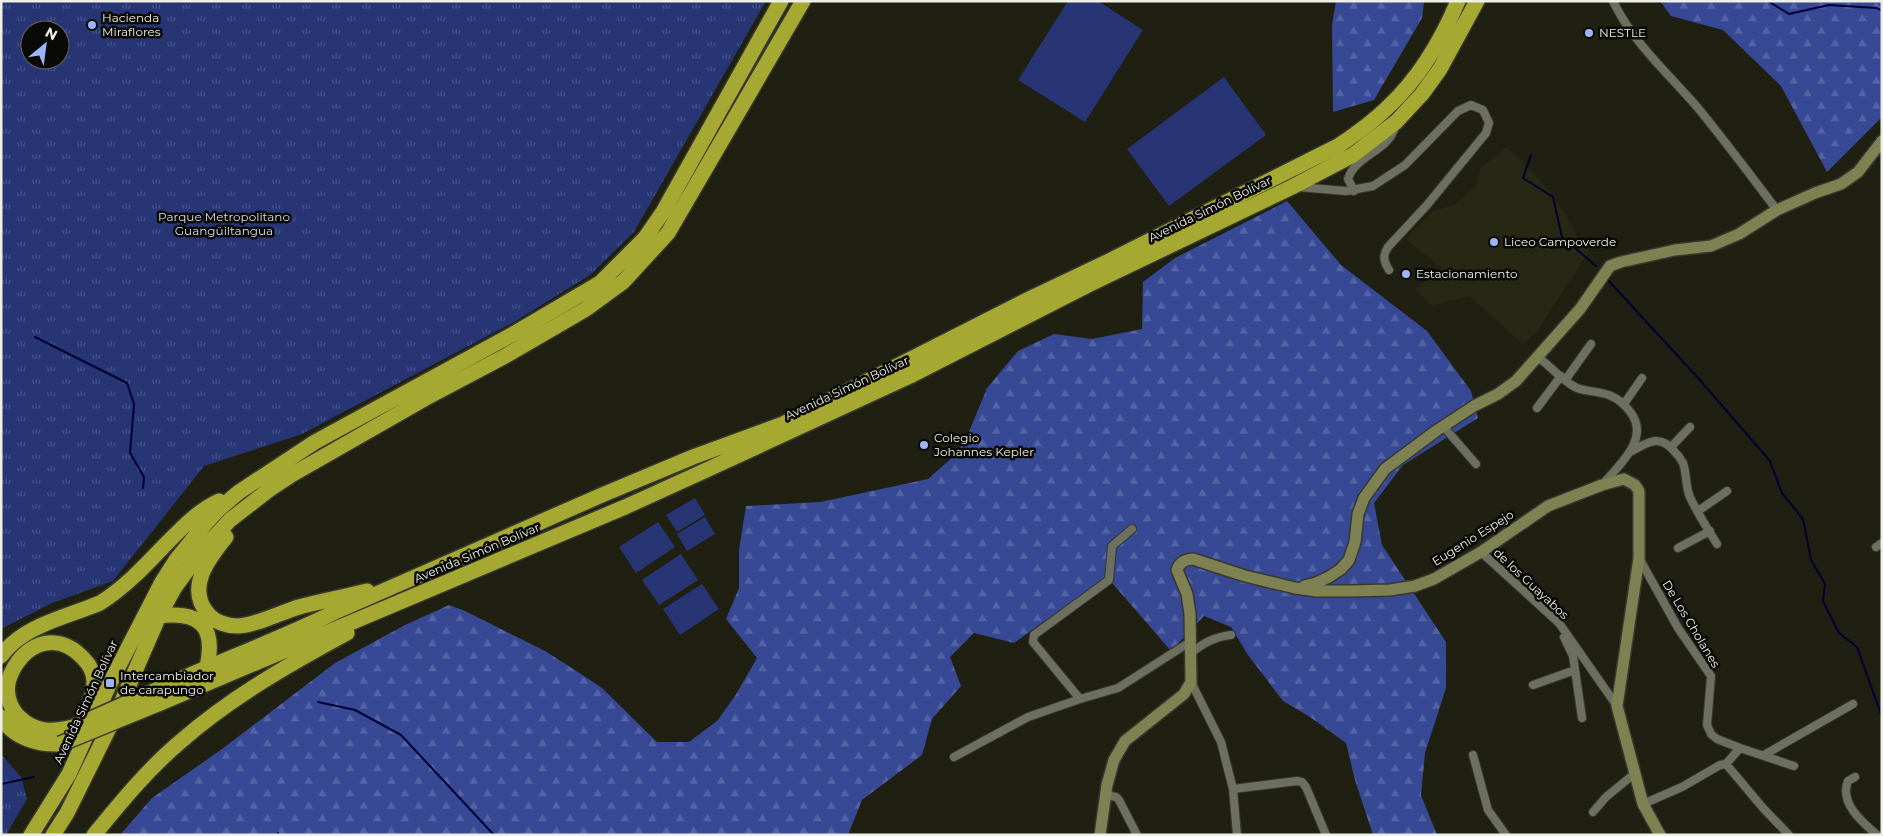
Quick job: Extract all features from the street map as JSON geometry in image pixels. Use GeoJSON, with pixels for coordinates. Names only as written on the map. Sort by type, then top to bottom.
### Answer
{"type":"FeatureCollection","features":[{"type":"Feature","properties":{"kind":"highway","name":"Avenida Simón Bolívar"},"geometry":{"type":"LineString","coordinates":[[31,835],[69,774],[104,694],[162,582],[176,560],[206,522],[239,492],[315,442],[515,334],[600,283],[645,238],[663,212],[781,1]]}},
{"type":"Feature","properties":{"kind":"highway"},"geometry":{"type":"LineString","coordinates":[[52,835],[67,813],[119,708],[158,616],[175,587],[203,549],[230,520],[254,500],[278,484],[327,454],[507,355],[586,309],[623,282],[668,233],[803,1]]}},
{"type":"Feature","properties":{"kind":"highway","name":"Avenida Simón Bolívar"},"geometry":{"type":"LineString","coordinates":[[157,697],[207,667],[302,629],[335,612],[602,495],[693,457],[784,424],[1338,146],[1391,105],[1424,66],[1446,29],[1458,1]]}},
{"type":"Feature","properties":{"kind":"highway","name":"Avenida Simón Bolívar"},"geometry":{"type":"LineString","coordinates":[[157,697],[387,606],[625,507],[875,392],[1088,285],[1292,187],[1353,155],[1396,122],[1422,94],[1440,69],[1477,1]]}},
{"type":"Feature","properties":{"kind":"highway"},"geometry":{"type":"LineString","coordinates":[[769,24],[785,32]]}},
{"type":"Feature","properties":{"kind":"highway"},"geometry":{"type":"LineString","coordinates":[[1,656],[8,646],[20,637],[41,626],[100,603],[108,598],[133,577],[182,527],[211,505],[239,492]]}},
{"type":"Feature","properties":{"kind":"highway"},"geometry":{"type":"LineString","coordinates":[[254,500],[204,567],[200,581],[199,600],[212,618],[220,622],[237,626],[301,606],[414,579]]}},
{"type":"Feature","properties":{"kind":"highway"},"geometry":{"type":"LineString","coordinates":[[94,835],[152,769],[180,742],[210,718],[256,685],[354,629],[387,606]]}},
{"type":"Feature","properties":{"kind":"highway"},"geometry":{"type":"LineString","coordinates":[[158,616],[180,614],[191,618],[207,630],[210,644],[207,667]]}},
{"type":"Feature","properties":{"kind":"highway"},"geometry":{"type":"LineString","coordinates":[[69,774],[73,750],[94,688],[91,668],[78,652],[66,645],[44,643],[32,647],[12,669],[8,684],[8,694],[11,707],[18,716],[37,729],[47,731],[73,727],[157,697]]}},
{"type":"Feature","properties":{"kind":"highway"},"geometry":{"type":"LineString","coordinates":[[1,717],[12,730],[32,741],[44,744],[60,744],[157,697]]}},
{"type":"Feature","properties":{"kind":"street"},"geometry":{"type":"LineString","coordinates":[[1613,1],[1621,18],[1633,35],[1697,108],[1777,210]]}},
{"type":"Feature","properties":{"kind":"street"},"geometry":{"type":"LineString","coordinates":[[1284,174],[1292,187],[1354,191],[1373,186],[1405,165],[1458,111],[1471,105],[1482,110],[1490,122],[1486,133],[1384,253],[1389,270]]}},
{"type":"Feature","properties":{"kind":"street"},"geometry":{"type":"LineString","coordinates":[[1354,191],[1348,179],[1350,172],[1385,142],[1392,134],[1396,122]]}},
{"type":"Feature","properties":{"kind":"street"},"geometry":{"type":"LineString","coordinates":[[1295,588],[1316,584],[1335,573],[1349,560],[1355,542],[1358,514],[1364,498],[1373,483],[1385,469],[1443,426],[1474,406],[1498,394],[1516,381],[1580,309],[1610,266],[1675,250],[1711,246],[1739,234],[1777,210],[1841,184],[1858,172],[1882,141]]}},
{"type":"Feature","properties":{"kind":"street"},"geometry":{"type":"LineString","coordinates":[[1537,408],[1591,344]]}},
{"type":"Feature","properties":{"kind":"street"},"geometry":{"type":"LineString","coordinates":[[1538,357],[1575,387],[1612,396],[1624,404],[1635,418],[1638,427],[1637,434],[1630,452],[1602,485]]}},
{"type":"Feature","properties":{"kind":"street"},"geometry":{"type":"LineString","coordinates":[[1624,404],[1642,378]]}},
{"type":"Feature","properties":{"kind":"street"},"geometry":{"type":"LineString","coordinates":[[1443,426],[1476,464]]}},
{"type":"Feature","properties":{"kind":"street"},"geometry":{"type":"LineString","coordinates":[[1671,447],[1690,427]]}},
{"type":"Feature","properties":{"kind":"street"},"geometry":{"type":"LineString","coordinates":[[1630,452],[1648,442],[1657,440],[1665,442],[1671,447],[1683,463],[1687,489],[1717,544]]}},
{"type":"Feature","properties":{"kind":"street","name":"Eugenio Espejo"},"geometry":{"type":"LineString","coordinates":[[1191,682],[1187,594],[1178,570],[1179,564],[1184,560],[1193,559],[1245,576],[1295,588],[1317,591],[1390,590],[1416,586],[1434,579],[1481,552],[1548,506],[1602,485],[1624,480],[1631,482],[1638,489],[1640,498],[1639,558],[1617,706],[1643,804],[1660,835]]}},
{"type":"Feature","properties":{"kind":"street"},"geometry":{"type":"LineString","coordinates":[[1698,511],[1727,491]]}},
{"type":"Feature","properties":{"kind":"street"},"geometry":{"type":"LineString","coordinates":[[1080,699],[1033,642],[1032,638],[1034,634],[1109,580],[1112,546],[1132,529]]}},
{"type":"Feature","properties":{"kind":"street"},"geometry":{"type":"LineString","coordinates":[[1678,548],[1710,531]]}},
{"type":"Feature","properties":{"kind":"street","name":"de los Guayabos"},"geometry":{"type":"LineString","coordinates":[[1481,552],[1559,623],[1617,706]]}},
{"type":"Feature","properties":{"kind":"street","name":"De Los Cholanes"},"geometry":{"type":"LineString","coordinates":[[1639,558],[1678,628],[1710,676],[1707,725],[1711,734],[1717,739],[1740,748],[1794,766]]}},
{"type":"Feature","properties":{"kind":"street"},"geometry":{"type":"LineString","coordinates":[[1559,623],[1573,656],[1582,718]]}},
{"type":"Feature","properties":{"kind":"street"},"geometry":{"type":"LineString","coordinates":[[1190,654],[1208,640],[1231,635]]}},
{"type":"Feature","properties":{"kind":"street"},"geometry":{"type":"LineString","coordinates":[[954,757],[1028,717],[1118,688],[1190,642]]}},
{"type":"Feature","properties":{"kind":"street"},"geometry":{"type":"LineString","coordinates":[[1533,685],[1575,670]]}},
{"type":"Feature","properties":{"kind":"street"},"geometry":{"type":"LineString","coordinates":[[1191,682],[1222,742],[1233,789],[1237,835]]}},
{"type":"Feature","properties":{"kind":"street"},"geometry":{"type":"LineString","coordinates":[[1100,835],[1105,795],[1114,760],[1125,741],[1184,694],[1191,682]]}},
{"type":"Feature","properties":{"kind":"street"},"geometry":{"type":"LineString","coordinates":[[1764,755],[1853,704]]}},
{"type":"Feature","properties":{"kind":"street"},"geometry":{"type":"LineString","coordinates":[[1643,804],[1682,787],[1720,765],[1726,764],[1740,748]]}},
{"type":"Feature","properties":{"kind":"street"},"geometry":{"type":"LineString","coordinates":[[1473,754],[1488,810],[1506,835]]}},
{"type":"Feature","properties":{"kind":"street"},"geometry":{"type":"LineString","coordinates":[[1726,764],[1763,808],[1790,835]]}},
{"type":"Feature","properties":{"kind":"street"},"geometry":{"type":"LineString","coordinates":[[1593,812],[1606,797],[1634,774]]}},
{"type":"Feature","properties":{"kind":"street"},"geometry":{"type":"LineString","coordinates":[[1855,777],[1848,781],[1845,795],[1849,804],[1863,822],[1877,835]]}},
{"type":"Feature","properties":{"kind":"street"},"geometry":{"type":"LineString","coordinates":[[1233,789],[1302,782],[1306,787],[1326,835]]}},
{"type":"Feature","properties":{"kind":"street"},"geometry":{"type":"LineString","coordinates":[[1105,795],[1116,797],[1119,800],[1137,835]]}},
{"type":"Feature","properties":{"kind":"shaded area","name":"Liceo Campoverde"},"geometry":{"type":"Polygon","coordinates":[[[1507,147],[1540,180],[1565,213],[1581,245],[1589,251],[1536,333],[1523,344],[1469,296],[1432,306],[1415,289],[1442,268],[1405,239],[1433,211],[1454,205],[1477,185],[1480,168],[1507,147]]]}},
{"type":"Feature","properties":{"kind":"green space","name":"Parque Metropolitano Guangüiltangua"},"geometry":{"type":"Polygon","coordinates":[[[1,1],[766,1],[634,232],[590,275],[514,322],[302,434],[204,466],[113,581],[52,603],[1,629],[1,1]]]}},
{"type":"Feature","properties":{"kind":"green space"},"geometry":{"type":"Polygon","coordinates":[[[1068,1],[1098,1],[1143,30],[1085,122],[1018,80],[1068,1]]]}},
{"type":"Feature","properties":{"kind":"green space"},"geometry":{"type":"Polygon","coordinates":[[[1336,1],[1424,1],[1422,18],[1374,100],[1333,112],[1332,25],[1336,1]]]}},
{"type":"Feature","properties":{"kind":"green space"},"geometry":{"type":"Polygon","coordinates":[[[1660,1],[1882,1],[1882,117],[1827,172],[1781,86],[1723,30],[1671,16],[1660,1]]]}},
{"type":"Feature","properties":{"kind":"green space"},"geometry":{"type":"Polygon","coordinates":[[[1224,77],[1266,135],[1169,206],[1127,149],[1224,77]]]}},
{"type":"Feature","properties":{"kind":"green space"},"geometry":{"type":"Polygon","coordinates":[[[1287,201],[1341,265],[1427,331],[1471,391],[1478,418],[1403,465],[1374,503],[1382,545],[1446,642],[1446,688],[1425,753],[1421,795],[1437,835],[1373,835],[1355,780],[1346,743],[1310,717],[1283,701],[1248,655],[1231,627],[1204,616],[1171,651],[1107,577],[1014,643],[974,633],[950,657],[961,686],[932,719],[922,755],[862,800],[848,835],[120,835],[152,798],[222,749],[335,663],[405,625],[449,605],[465,611],[545,651],[578,672],[602,688],[657,742],[689,742],[717,721],[735,696],[757,658],[726,619],[739,588],[739,550],[746,506],[820,502],[928,479],[954,456],[967,437],[987,388],[1018,351],[1054,334],[1092,339],[1142,329],[1143,282],[1175,258],[1287,201]]]}},
{"type":"Feature","properties":{"kind":"green space"},"geometry":{"type":"Polygon","coordinates":[[[695,498],[705,515],[677,532],[666,515],[695,498]]]}},
{"type":"Feature","properties":{"kind":"green space"},"geometry":{"type":"Polygon","coordinates":[[[705,517],[715,534],[687,551],[677,534],[705,517]]]}},
{"type":"Feature","properties":{"kind":"green space"},"geometry":{"type":"Polygon","coordinates":[[[658,522],[675,547],[636,573],[619,547],[658,522]]]}},
{"type":"Feature","properties":{"kind":"green space"},"geometry":{"type":"Polygon","coordinates":[[[681,554],[698,580],[659,605],[642,580],[681,554]]]}},
{"type":"Feature","properties":{"kind":"green space"},"geometry":{"type":"Polygon","coordinates":[[[702,584],[719,609],[680,635],[663,609],[702,584]]]}},
{"type":"Feature","properties":{"kind":"green space"},"geometry":{"type":"Polygon","coordinates":[[[1,754],[21,777],[27,799],[6,835],[1,835],[1,754]]]}},
{"type":"Feature","properties":{"kind":"waterway"},"geometry":{"type":"LineString","coordinates":[[1768,1],[1789,14],[1829,5],[1877,8],[1882,11]]}},
{"type":"Feature","properties":{"kind":"waterway"},"geometry":{"type":"LineString","coordinates":[[1531,155],[1523,178],[1553,197],[1562,237],[1596,266]]}},
{"type":"Feature","properties":{"kind":"waterway"},"geometry":{"type":"LineString","coordinates":[[1607,279],[1699,379],[1770,461],[1782,493],[1803,519],[1811,560],[1825,584],[1823,601],[1839,633],[1857,647],[1882,717]]}},
{"type":"Feature","properties":{"kind":"waterway"},"geometry":{"type":"LineString","coordinates":[[35,337],[127,383],[134,404],[130,453],[144,477],[143,488]]}},
{"type":"Feature","properties":{"kind":"waterway"},"geometry":{"type":"LineString","coordinates":[[318,702],[355,710],[401,735],[494,835]]}},
{"type":"Feature","properties":{"kind":"waterway"},"geometry":{"type":"LineString","coordinates":[[1,784],[34,777]]}},
{"type":"Feature","properties":{"kind":"place","name":"Hacienda Miraflores"},"geometry":{"type":"Point","coordinates":[92,25]}},
{"type":"Feature","properties":{"kind":"place","name":"NESTLE"},"geometry":{"type":"Point","coordinates":[1589,33]}},
{"type":"Feature","properties":{"kind":"place","name":"Liceo Campoverde"},"geometry":{"type":"Point","coordinates":[1494,242]}},
{"type":"Feature","properties":{"kind":"place","name":"Estacionamiento"},"geometry":{"type":"Point","coordinates":[1406,274]}},
{"type":"Feature","properties":{"kind":"place","name":"Colegio Johannes Kepler"},"geometry":{"type":"Point","coordinates":[924,445]}},
{"type":"Feature","properties":{"kind":"place","name":"Intercambiador de carapungo"},"geometry":{"type":"Point","coordinates":[110,683]}}]}
